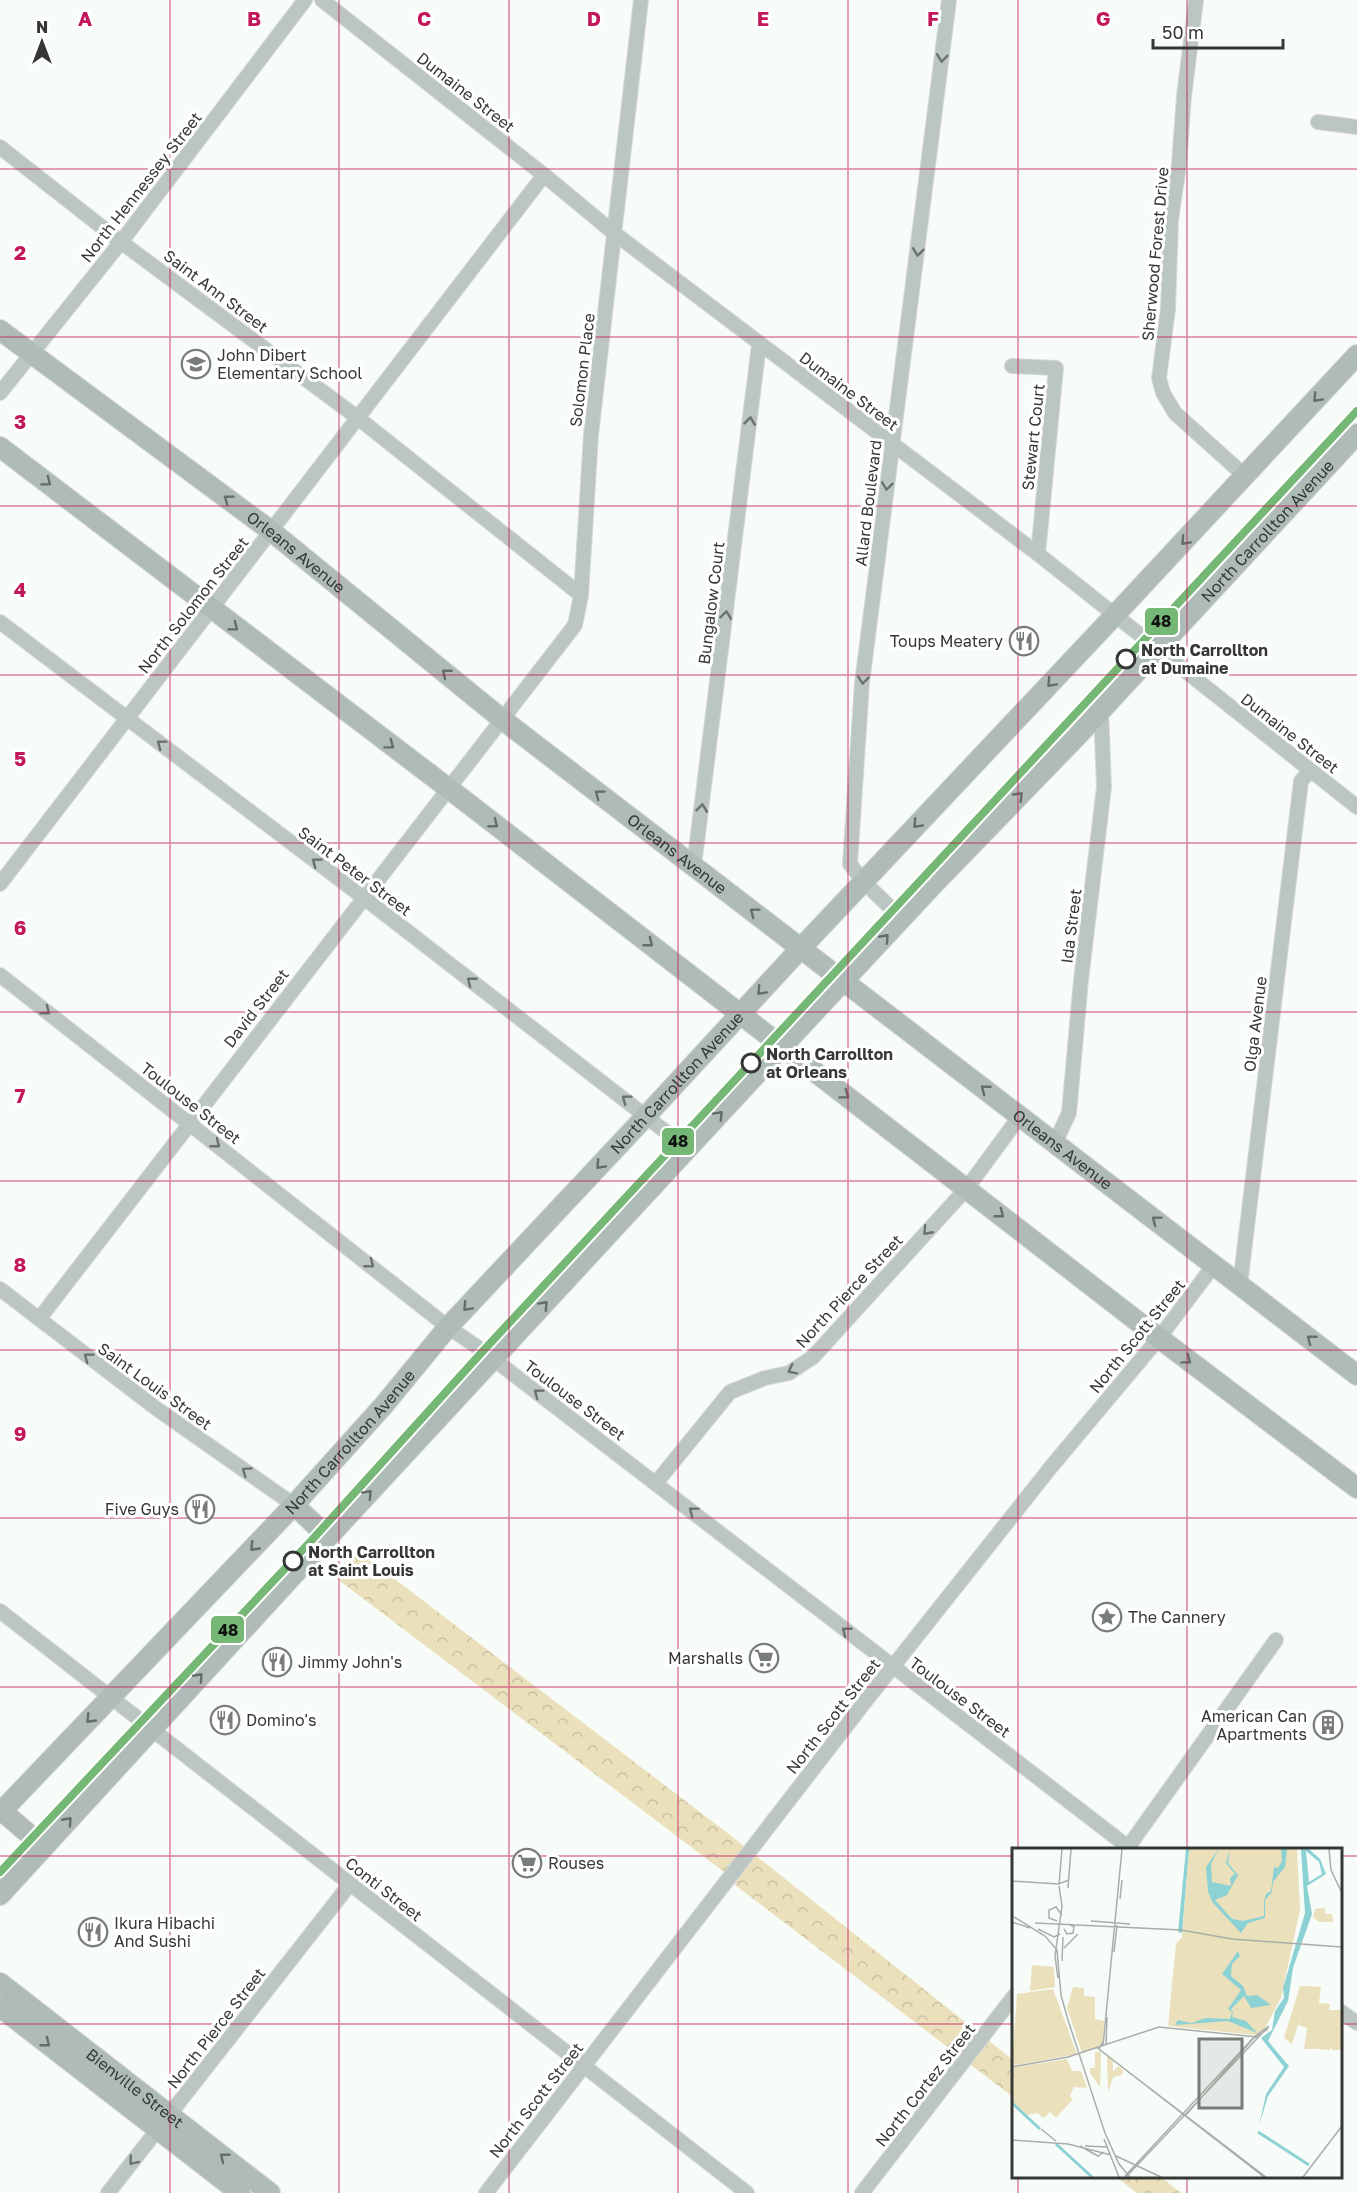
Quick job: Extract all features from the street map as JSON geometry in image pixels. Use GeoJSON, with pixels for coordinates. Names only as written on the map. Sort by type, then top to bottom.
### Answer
{"type":"FeatureCollection","features":[{"type":"Feature","properties":{"kind":"main road","name":"Orleans Avenue"},"geometry":{"type":"LineString","coordinates":[[0,330],[271,531],[503,720],[1357,1375]]}},
{"type":"Feature","properties":{"kind":"main road","name":"North Carrollton Avenue"},"geometry":{"type":"LineString","coordinates":[[1,1812],[294,1505],[384,1405],[448,1327],[1357,355]]}},
{"type":"Feature","properties":{"kind":"main road","name":"North Carrollton Avenue"},"geometry":{"type":"LineString","coordinates":[[0,1895],[782,1047],[1357,434]]}},
{"type":"Feature","properties":{"kind":"main road"},"geometry":{"type":"LineString","coordinates":[[0,447],[1357,1488]]}},
{"type":"Feature","properties":{"kind":"main road"},"geometry":{"type":"LineString","coordinates":[[294,1505],[328,1537]]}},
{"type":"Feature","properties":{"kind":"main road"},"geometry":{"type":"LineString","coordinates":[[1,1812],[44,1847]]}},
{"type":"Feature","properties":{"kind":"main road","name":"Bienville Street"},"geometry":{"type":"LineString","coordinates":[[0,1983],[163,2121],[240,2193]]}},
{"type":"Feature","properties":{"kind":"main road","name":"Bienville Street"},"geometry":{"type":"LineString","coordinates":[[0,2007],[270,2193]]}},
{"type":"Feature","properties":{"kind":"street","name":"North Hennessey Street"},"geometry":{"type":"LineString","coordinates":[[0,393],[121,242],[305,0]]}},
{"type":"Feature","properties":{"kind":"street","name":"Dumaine Street"},"geometry":{"type":"LineString","coordinates":[[322,0],[614,232],[759,345],[1038,554],[1357,807]]}},
{"type":"Feature","properties":{"kind":"street","name":"Solomon Place"},"geometry":{"type":"LineString","coordinates":[[503,720],[575,625],[581,595],[591,435],[641,0]]}},
{"type":"Feature","properties":{"kind":"street","name":"Allard Boulevard"},"geometry":{"type":"LineString","coordinates":[[902,919],[850,864],[862,683],[892,444],[907,345],[949,0]]}},
{"type":"Feature","properties":{"kind":"street","name":"Sherwood Forest Drive"},"geometry":{"type":"LineString","coordinates":[[1196,0],[1171,220],[1168,309],[1159,378],[1165,398],[1175,413],[1245,476]]}},
{"type":"Feature","properties":{"kind":"street"},"geometry":{"type":"LineString","coordinates":[[1318,122],[1357,127]]}},
{"type":"Feature","properties":{"kind":"street","name":"Saint Ann Street"},"geometry":{"type":"LineString","coordinates":[[0,147],[121,242],[358,418],[581,595]]}},
{"type":"Feature","properties":{"kind":"street","name":"North Solomon Street"},"geometry":{"type":"LineString","coordinates":[[0,884],[544,175]]}},
{"type":"Feature","properties":{"kind":"street","name":"Bungalow Court"},"geometry":{"type":"LineString","coordinates":[[694,866],[759,345]]}},
{"type":"Feature","properties":{"kind":"street","name":"Stewart Court"},"geometry":{"type":"LineString","coordinates":[[1012,366],[1056,368],[1038,554]]}},
{"type":"Feature","properties":{"kind":"street","name":"Saint Peter Street"},"geometry":{"type":"LineString","coordinates":[[0,622],[363,897],[688,1149]]}},
{"type":"Feature","properties":{"kind":"street","name":"Ida Street"},"geometry":{"type":"LineString","coordinates":[[1055,1143],[1069,1113],[1081,980],[1104,787],[1101,709]]}},
{"type":"Feature","properties":{"kind":"street","name":"David Street"},"geometry":{"type":"LineString","coordinates":[[39,1319],[363,897],[503,720]]}},
{"type":"Feature","properties":{"kind":"street","name":"Olga Avenue"},"geometry":{"type":"LineString","coordinates":[[1240,1285],[1300,781],[1310,771]]}},
{"type":"Feature","properties":{"kind":"street","name":"Toulouse Street"},"geometry":{"type":"LineString","coordinates":[[0,975],[448,1327],[494,1359],[656,1483],[1128,1848]]}},
{"type":"Feature","properties":{"kind":"street","name":"North Pierce Street"},"geometry":{"type":"LineString","coordinates":[[656,1483],[730,1392],[765,1378],[789,1373],[813,1358],[967,1188],[1020,1116]]}},
{"type":"Feature","properties":{"kind":"street","name":"North Scott Street"},"geometry":{"type":"LineString","coordinates":[[486,2193],[892,1667],[1051,1467],[1159,1338],[1214,1265]]}},
{"type":"Feature","properties":{"kind":"street","name":"Saint Louis Street"},"geometry":{"type":"LineString","coordinates":[[0,1289],[157,1409],[294,1505]]}},
{"type":"Feature","properties":{"kind":"street","name":"Conti Street"},"geometry":{"type":"LineString","coordinates":[[0,1611],[747,2193]]}},
{"type":"Feature","properties":{"kind":"street"},"geometry":{"type":"LineString","coordinates":[[1130,1848],[1276,1640]]}},
{"type":"Feature","properties":{"kind":"street","name":"North Pierce Street"},"geometry":{"type":"LineString","coordinates":[[108,2193],[350,1884]]}},
{"type":"Feature","properties":{"kind":"street","name":"North Cortez Street"},"geometry":{"type":"LineString","coordinates":[[862,2193],[1012,1999]]}},
{"type":"Feature","properties":{"kind":"street"},"geometry":{"type":"LineString","coordinates":[[1342,2012],[1357,2024]]}},
{"type":"Feature","properties":{"kind":"green space"},"geometry":{"type":"Polygon","coordinates":[[[358,1551],[730,1835],[1012,2059],[1012,2096],[735,1885],[736,1881],[332,1575],[358,1551]]]}},
{"type":"Feature","properties":{"kind":"green space"},"geometry":{"type":"Polygon","coordinates":[[[1117,2178],[1162,2178],[1181,2193],[1137,2193],[1117,2178]]]}},
{"type":"Feature","properties":{"kind":"transit line","name":"48"},"geometry":{"type":"LineString","coordinates":[[0,1872],[311,1541],[483,1351],[1357,411]]}},
{"type":"Feature","properties":{"kind":"place","name":"John Dibert Elementary School"},"geometry":{"type":"Point","coordinates":[196,364]}},
{"type":"Feature","properties":{"kind":"place","name":"Toups Meatery"},"geometry":{"type":"Point","coordinates":[1024,641]}},
{"type":"Feature","properties":{"kind":"place","name":"North Carrollton at Dumaine"},"geometry":{"type":"Point","coordinates":[1126,659]}},
{"type":"Feature","properties":{"kind":"place","name":"North Carrollton at Orleans"},"geometry":{"type":"Point","coordinates":[751,1063]}},
{"type":"Feature","properties":{"kind":"place","name":"Five Guys"},"geometry":{"type":"Point","coordinates":[200,1509]}},
{"type":"Feature","properties":{"kind":"place","name":"North Carrollton at Saint Louis"},"geometry":{"type":"Point","coordinates":[293,1561]}},
{"type":"Feature","properties":{"kind":"place","name":"The Cannery"},"geometry":{"type":"Point","coordinates":[1107,1617]}},
{"type":"Feature","properties":{"kind":"place","name":"Marshalls"},"geometry":{"type":"Point","coordinates":[764,1658]}},
{"type":"Feature","properties":{"kind":"place","name":"Jimmy John's"},"geometry":{"type":"Point","coordinates":[277,1662]}},
{"type":"Feature","properties":{"kind":"place","name":"Domino's"},"geometry":{"type":"Point","coordinates":[225,1720]}},
{"type":"Feature","properties":{"kind":"place","name":"American Can Apartments"},"geometry":{"type":"Point","coordinates":[1328,1725]}},
{"type":"Feature","properties":{"kind":"place","name":"Rouses"},"geometry":{"type":"Point","coordinates":[527,1863]}},
{"type":"Feature","properties":{"kind":"place","name":"Ikura Hibachi And Sushi"},"geometry":{"type":"Point","coordinates":[93,1932]}}]}
